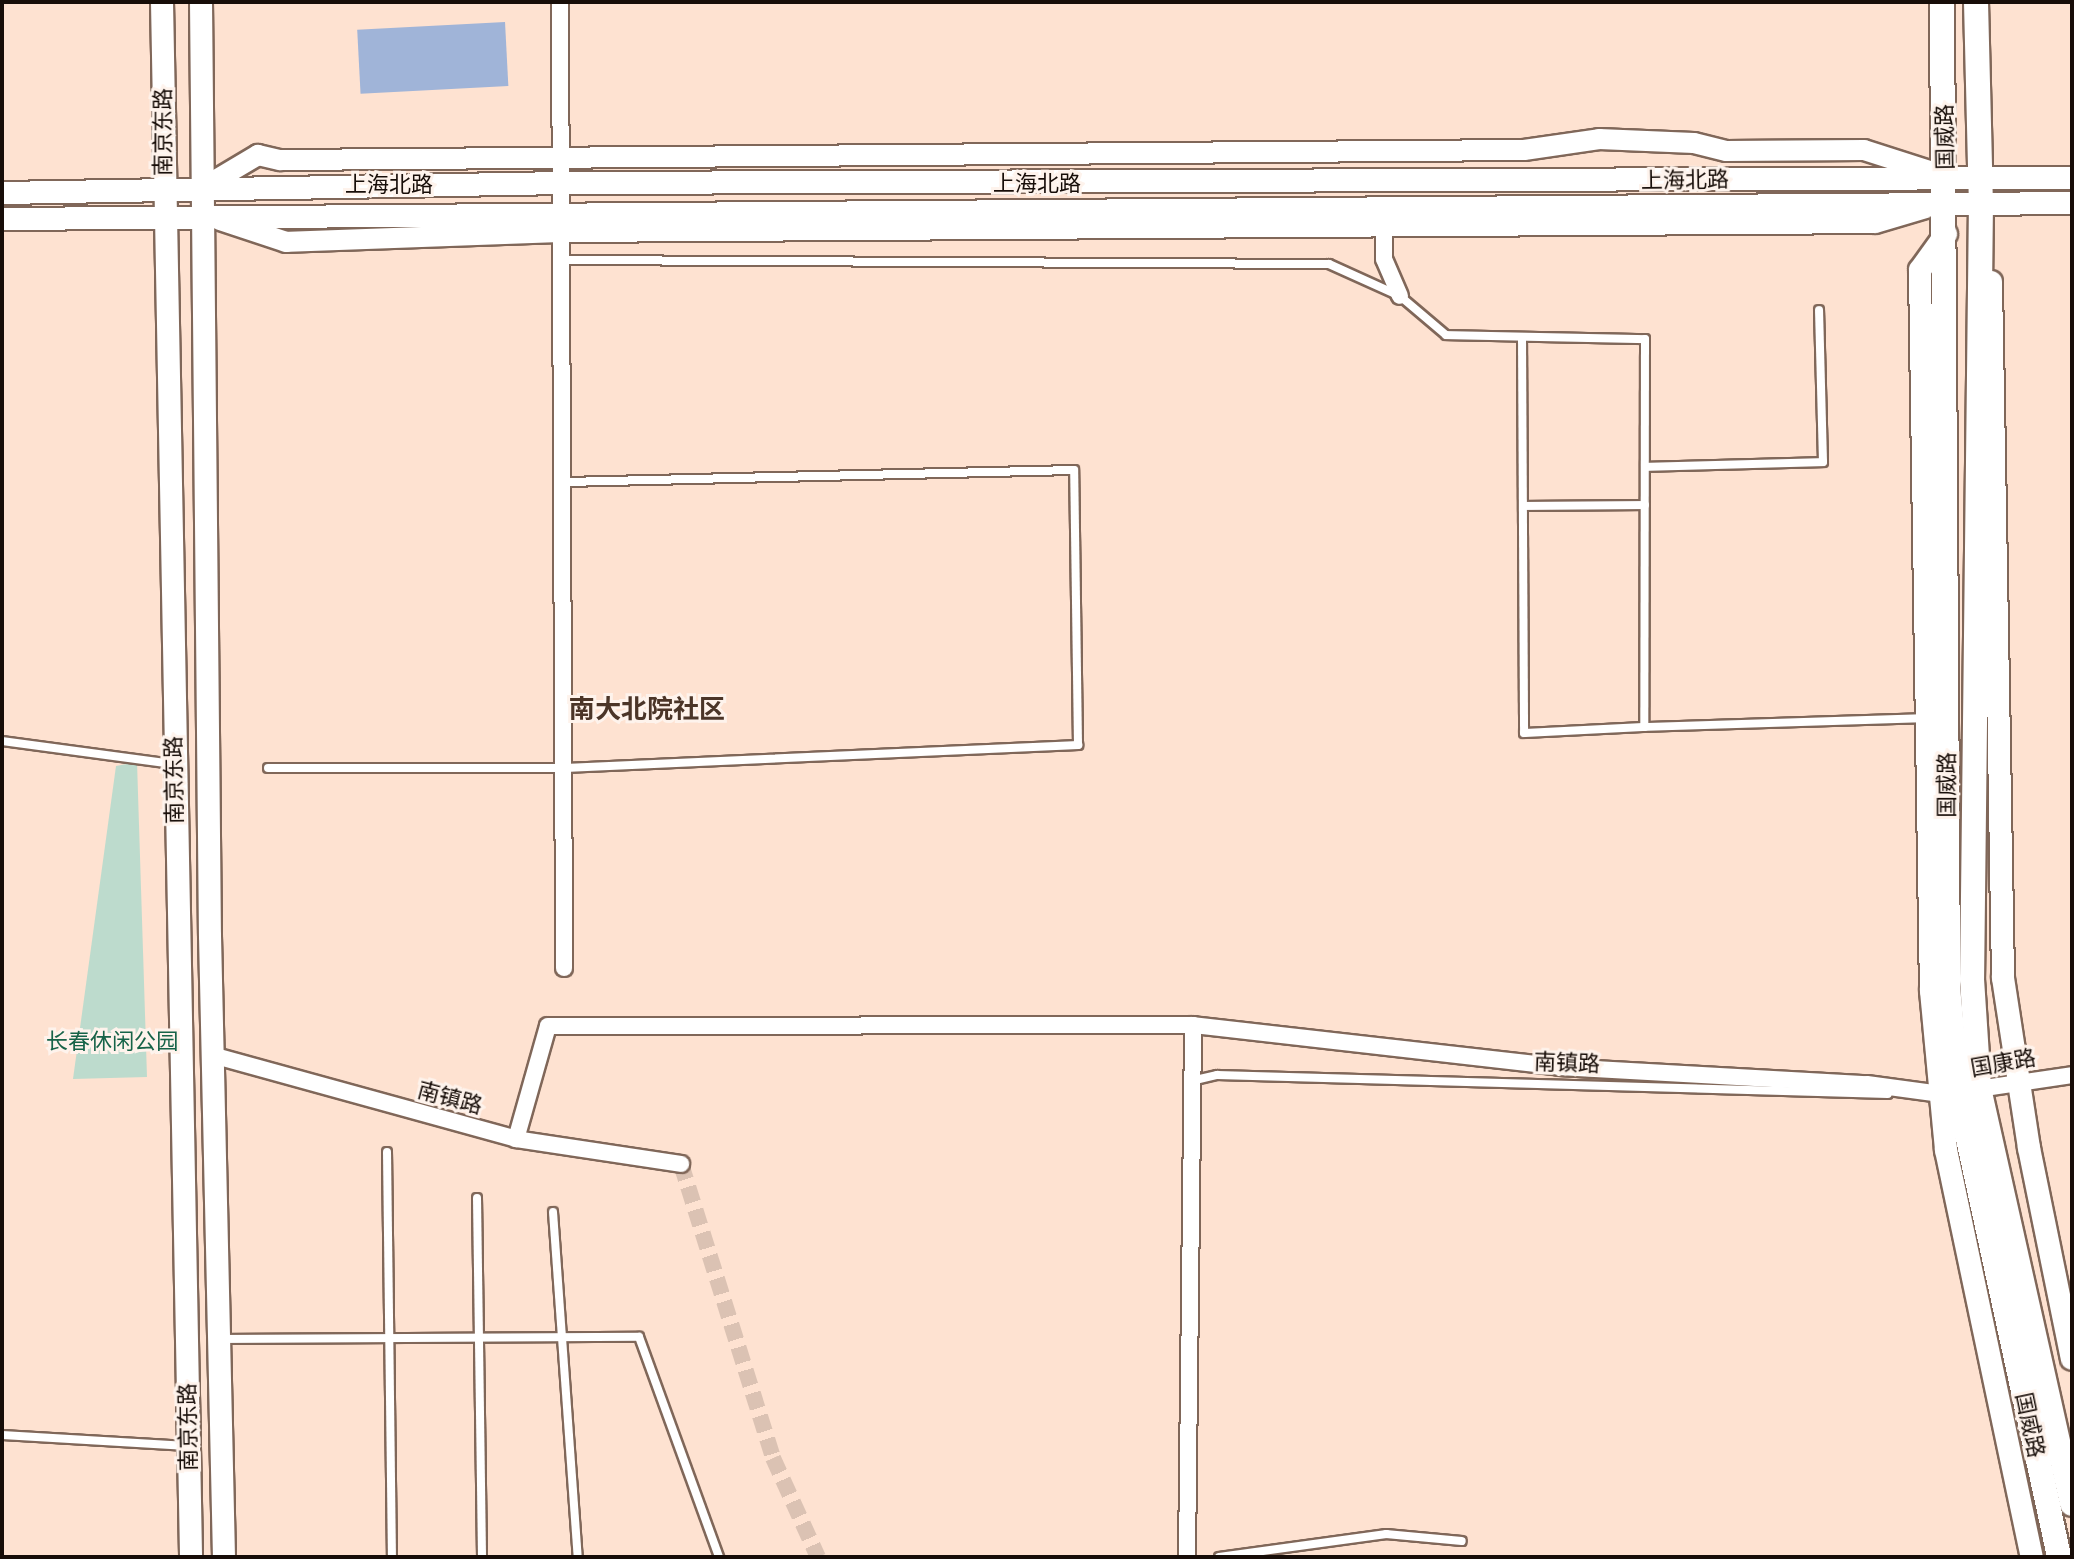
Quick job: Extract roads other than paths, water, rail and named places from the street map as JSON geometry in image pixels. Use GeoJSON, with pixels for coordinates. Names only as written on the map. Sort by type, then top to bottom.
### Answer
{"type":"FeatureCollection","features":[{"type":"Feature","properties":{"kind":"main road","name":"南京东路"},"geometry":{"type":"LineString","coordinates":[[162,2],[173,764],[191,1557]]}},
{"type":"Feature","properties":{"kind":"main road","name":"南京东路"},"geometry":{"type":"LineString","coordinates":[[201,2],[212,1055],[224,1557]]}},
{"type":"Feature","properties":{"kind":"main road","name":"国威路"},"geometry":{"type":"LineString","coordinates":[[1942,2],[1946,234],[1937,717],[1948,987],[1959,1092],[2059,1557]]}},
{"type":"Feature","properties":{"kind":"main road","name":"国威路"},"geometry":{"type":"LineString","coordinates":[[1976,2],[1981,235],[1972,979],[1959,1092],[2072,1504]]}},
{"type":"Feature","properties":{"kind":"main road","name":"上海北路"},"geometry":{"type":"LineString","coordinates":[[2,193],[204,187],[564,183],[1355,184],[1946,176],[2072,178]]}},
{"type":"Feature","properties":{"kind":"main road","name":"上海北路"},"geometry":{"type":"LineString","coordinates":[[2,219],[205,215],[564,222],[1384,216],[1946,202],[2072,203]]}},
{"type":"Feature","properties":{"kind":"main road"},"geometry":{"type":"LineString","coordinates":[[1981,235],[1991,276],[2003,978],[2019,1082],[2072,1359]]}},
{"type":"Feature","properties":{"kind":"main road"},"geometry":{"type":"LineString","coordinates":[[1959,1092],[1946,1150],[2032,1557]]}},
{"type":"Feature","properties":{"kind":"street"},"geometry":{"type":"LineString","coordinates":[[560,2],[566,482],[564,968]]}},
{"type":"Feature","properties":{"kind":"street"},"geometry":{"type":"LineString","coordinates":[[204,187],[258,155],[280,160],[1524,150],[1599,139],[1694,143],[1726,151],[1864,150],[1946,176]]}},
{"type":"Feature","properties":{"kind":"street"},"geometry":{"type":"LineString","coordinates":[[1384,216],[1384,259],[1400,296]]}},
{"type":"Feature","properties":{"kind":"street"},"geometry":{"type":"LineString","coordinates":[[1187,1557],[1193,1025]]}},
{"type":"Feature","properties":{"kind":"street","name":"国康路"},"geometry":{"type":"LineString","coordinates":[[516,1139],[548,1026],[1193,1025],[1559,1067],[1959,1092],[2072,1075]]}},
{"type":"Feature","properties":{"kind":"street","name":"南镇路"},"geometry":{"type":"LineString","coordinates":[[212,1055],[516,1139],[681,1164]]}},
{"type":"Feature","properties":{"kind":"lane"},"geometry":{"type":"LineString","coordinates":[[564,260],[1329,264],[1400,296],[1446,335],[1645,339],[1644,727]]}},
{"type":"Feature","properties":{"kind":"lane"},"geometry":{"type":"LineString","coordinates":[[1645,467],[1823,462],[1819,310]]}},
{"type":"Feature","properties":{"kind":"lane"},"geometry":{"type":"LineString","coordinates":[[1522,337],[1524,733],[1937,717]]}},
{"type":"Feature","properties":{"kind":"lane"},"geometry":{"type":"LineString","coordinates":[[268,768],[565,768],[1078,745],[1074,470],[566,482]]}},
{"type":"Feature","properties":{"kind":"lane"},"geometry":{"type":"LineString","coordinates":[[1523,506],[1645,505]]}},
{"type":"Feature","properties":{"kind":"lane"},"geometry":{"type":"LineString","coordinates":[[2,741],[173,764]]}},
{"type":"Feature","properties":{"kind":"lane","name":"南镇路"},"geometry":{"type":"LineString","coordinates":[[1191,1081],[1217,1075],[1959,1092]]}},
{"type":"Feature","properties":{"kind":"lane"},"geometry":{"type":"LineString","coordinates":[[387,1152],[385,1337],[392,1557]]}},
{"type":"Feature","properties":{"kind":"lane"},"geometry":{"type":"LineString","coordinates":[[477,1198],[482,1557]]}},
{"type":"Feature","properties":{"kind":"lane"},"geometry":{"type":"LineString","coordinates":[[553,1212],[578,1557]]}},
{"type":"Feature","properties":{"kind":"lane"},"geometry":{"type":"LineString","coordinates":[[219,1339],[639,1337],[719,1557]]}},
{"type":"Feature","properties":{"kind":"lane"},"geometry":{"type":"LineString","coordinates":[[2,1435],[189,1446]]}},
{"type":"Feature","properties":{"kind":"lane"},"geometry":{"type":"LineString","coordinates":[[1219,1557],[1386,1534],[1462,1541]]}},
{"type":"Feature","properties":{"kind":"water"},"geometry":{"type":"Polygon","coordinates":[[[505,22],[508,86],[361,94],[357,30],[505,22]]]}},
{"type":"Feature","properties":{"kind":"tunnel"},"geometry":{"type":"LineString","coordinates":[[681,1164],[773,1458],[818,1557]]}},
{"type":"Feature","properties":{"kind":"district","name":"南大北院社区"},"geometry":{"type":"Point","coordinates":[647,710]}},
{"type":"Feature","properties":{"kind":"park label","name":"长春休闲公园"},"geometry":{"type":"Point","coordinates":[112,1042]}}]}
